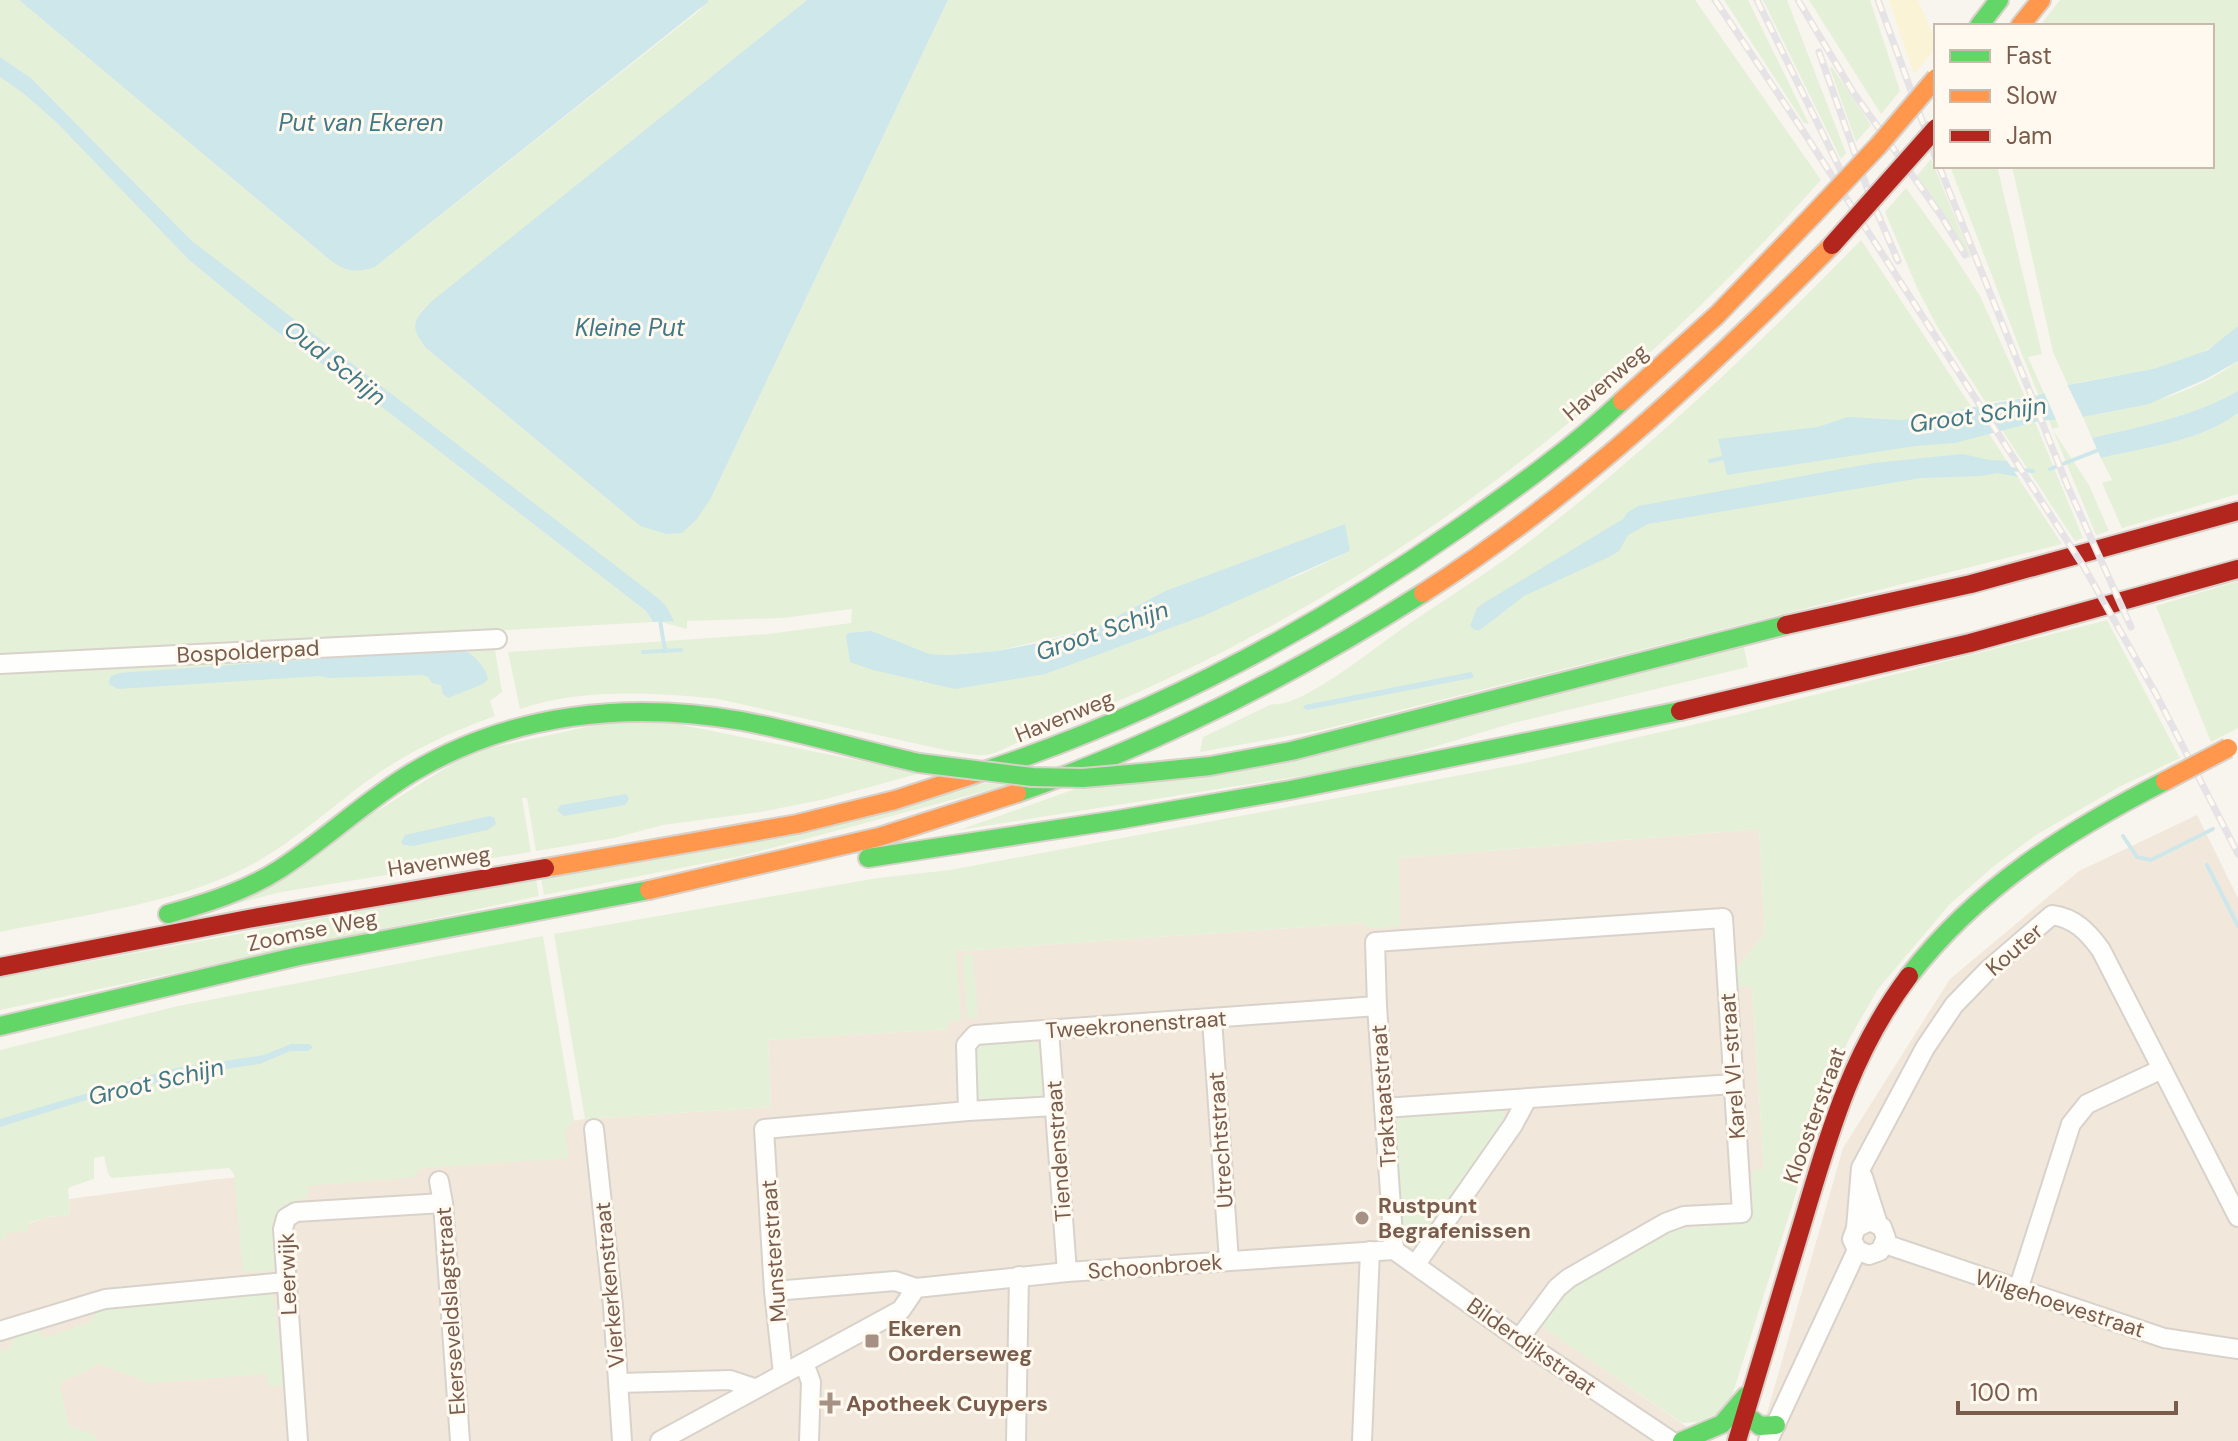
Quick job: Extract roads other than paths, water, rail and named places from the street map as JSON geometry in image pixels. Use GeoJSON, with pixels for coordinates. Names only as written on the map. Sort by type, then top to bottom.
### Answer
{"type":"FeatureCollection","features":[{"type":"Feature","properties":{"kind":"main road"},"geometry":{"type":"LineString","coordinates":[[1981,24],[1999,0]]}},
{"type":"Feature","properties":{"kind":"main road"},"geometry":{"type":"LineString","coordinates":[[2022,24],[2041,0]]}},
{"type":"Feature","properties":{"kind":"main road","name":"Havenweg"},"geometry":{"type":"LineString","coordinates":[[0,964],[297,909],[656,851],[812,820],[895,800],[1027,757],[1194,686],[1309,626],[1473,522],[1631,394],[1738,295],[1878,146],[1934,80]]}},
{"type":"Feature","properties":{"kind":"main road"},"geometry":{"type":"LineString","coordinates":[[635,893],[842,846],[971,809],[1125,752],[1196,720],[1317,657],[1441,582],[1547,504],[1674,399],[1832,245],[1934,130]]}},
{"type":"Feature","properties":{"kind":"main road"},"geometry":{"type":"LineString","coordinates":[[0,964],[92,933],[219,900],[251,885],[303,853],[384,790],[442,754],[499,732],[566,715],[599,712],[694,714],[741,721],[919,763],[1032,777],[1083,778],[1210,766],[1291,751],[1770,628],[1971,584],[2238,511]]}},
{"type":"Feature","properties":{"kind":"main road"},"geometry":{"type":"LineString","coordinates":[[635,893],[696,889],[978,840],[1154,814],[1512,747],[1794,685],[1979,640],[2238,569]]}},
{"type":"Feature","properties":{"kind":"main road","name":"Kloosterstraat"},"geometry":{"type":"LineString","coordinates":[[1737,1441],[1838,1105],[1865,1046],[1907,977],[1955,920],[2011,872],[2083,823],[2233,746]]}},
{"type":"Feature","properties":{"kind":"main road","name":"Zoomse Weg"},"geometry":{"type":"LineString","coordinates":[[0,1026],[168,985],[480,920],[635,893]]}},
{"type":"Feature","properties":{"kind":"main road"},"geometry":{"type":"LineString","coordinates":[[1682,1441],[1722,1424],[1755,1385]]}},
{"type":"Feature","properties":{"kind":"main road"},"geometry":{"type":"LineString","coordinates":[[1745,1414],[1772,1433]]}},
{"type":"Feature","properties":{"kind":"street","name":"Bospolderpad"},"geometry":{"type":"LineString","coordinates":[[0,664],[497,639]]}},
{"type":"Feature","properties":{"kind":"street","name":"Kouter"},"geometry":{"type":"LineString","coordinates":[[1856,1228],[1861,1168],[1925,1048],[1954,1005],[1988,970],[2052,915],[2065,917],[2086,930],[2101,950],[2238,1217]]}},
{"type":"Feature","properties":{"kind":"street","name":"Traktaatstraat"},"geometry":{"type":"LineString","coordinates":[[1394,1250],[1375,942],[1723,918]]}},
{"type":"Feature","properties":{"kind":"street","name":"Karel VI-straat"},"geometry":{"type":"LineString","coordinates":[[1519,1339],[1557,1288],[1665,1223],[1684,1216],[1742,1213],[1723,918]]}},
{"type":"Feature","properties":{"kind":"street","name":"Tweekronenstraat"},"geometry":{"type":"LineString","coordinates":[[968,1111],[966,1045],[969,1039],[982,1033],[1377,1006]]}},
{"type":"Feature","properties":{"kind":"street","name":"Utrechtstraat"},"geometry":{"type":"LineString","coordinates":[[1212,1019],[1229,1261]]}},
{"type":"Feature","properties":{"kind":"street","name":"Tiendenstraat"},"geometry":{"type":"LineString","coordinates":[[1049,1030],[1067,1272]]}},
{"type":"Feature","properties":{"kind":"street"},"geometry":{"type":"LineString","coordinates":[[2018,1290],[2071,1124],[2087,1104],[2162,1069]]}},
{"type":"Feature","properties":{"kind":"street"},"geometry":{"type":"LineString","coordinates":[[1384,1108],[1733,1084]]}},
{"type":"Feature","properties":{"kind":"street"},"geometry":{"type":"LineString","coordinates":[[1416,1264],[1513,1125],[1527,1099]]}},
{"type":"Feature","properties":{"kind":"street"},"geometry":{"type":"LineString","coordinates":[[968,1111],[1055,1106]]}},
{"type":"Feature","properties":{"kind":"street","name":"Munsterstraat"},"geometry":{"type":"LineString","coordinates":[[783,1374],[774,1291],[764,1129],[968,1111]]}},
{"type":"Feature","properties":{"kind":"street","name":"Vierkerkenstraat"},"geometry":{"type":"LineString","coordinates":[[594,1129],[613,1306],[622,1441]]}},
{"type":"Feature","properties":{"kind":"street"},"geometry":{"type":"LineString","coordinates":[[1861,1168],[1878,1224],[1885,1232],[1885,1244],[1873,1255],[1857,1250],[1852,1239],[1856,1228],[1866,1222],[1878,1224]]}},
{"type":"Feature","properties":{"kind":"street","name":"Ekerseveldslagstraat"},"geometry":{"type":"LineString","coordinates":[[439,1181],[460,1441]]}},
{"type":"Feature","properties":{"kind":"street","name":"Leerwijk"},"geometry":{"type":"LineString","coordinates":[[298,1441],[285,1282],[283,1229],[286,1218],[296,1212],[443,1203]]}},
{"type":"Feature","properties":{"kind":"street","name":"Wilgehoevestraat"},"geometry":{"type":"LineString","coordinates":[[1885,1244],[2164,1338],[2238,1349]]}},
{"type":"Feature","properties":{"kind":"street","name":"Schoonbroek"},"geometry":{"type":"LineString","coordinates":[[774,1291],[895,1281],[916,1288],[1067,1272],[1394,1250]]}},
{"type":"Feature","properties":{"kind":"street","name":"Bilderdijkstraat"},"geometry":{"type":"LineString","coordinates":[[1394,1250],[1671,1441]]}},
{"type":"Feature","properties":{"kind":"street"},"geometry":{"type":"LineString","coordinates":[[1772,1433],[1857,1250]]}},
{"type":"Feature","properties":{"kind":"street"},"geometry":{"type":"LineString","coordinates":[[1362,1441],[1370,1251]]}},
{"type":"Feature","properties":{"kind":"street"},"geometry":{"type":"LineString","coordinates":[[1016,1441],[1019,1276]]}},
{"type":"Feature","properties":{"kind":"street"},"geometry":{"type":"LineString","coordinates":[[0,1331],[105,1299],[285,1282]]}},
{"type":"Feature","properties":{"kind":"street"},"geometry":{"type":"LineString","coordinates":[[660,1441],[901,1310],[916,1288]]}},
{"type":"Feature","properties":{"kind":"street"},"geometry":{"type":"LineString","coordinates":[[804,1363],[811,1382],[809,1441]]}},
{"type":"Feature","properties":{"kind":"street"},"geometry":{"type":"LineString","coordinates":[[619,1383],[730,1380],[754,1388]]}},
{"type":"Feature","properties":{"kind":"water","name":"Put van Ekeren"},"geometry":{"type":"Polygon","coordinates":[[[19,0],[708,2],[375,267],[357,271],[330,260],[19,0]]]}},
{"type":"Feature","properties":{"kind":"water","name":"Kleine Put"},"geometry":{"type":"Polygon","coordinates":[[[807,0],[948,0],[710,500],[682,533],[667,534],[640,526],[426,348],[415,329],[417,318],[432,301],[807,0]]]}},
{"type":"Feature","properties":{"kind":"water"},"geometry":{"type":"Polygon","coordinates":[[[0,57],[31,78],[192,241],[659,599],[674,621],[653,622],[646,611],[374,401],[272,328],[189,260],[56,122],[0,77],[0,57]]]}},
{"type":"Feature","properties":{"kind":"water"},"geometry":{"type":"Polygon","coordinates":[[[2238,326],[2238,361],[2149,404],[2083,417],[2039,421],[1955,443],[1915,446],[1727,475],[1718,439],[1818,427],[1848,417],[1902,420],[2039,395],[2068,385],[2153,369],[2183,359],[2208,350],[2238,326]]]}},
{"type":"Feature","properties":{"kind":"water"},"geometry":{"type":"Polygon","coordinates":[[[2238,391],[2238,413],[2190,437],[2101,458],[2092,438],[2185,414],[2238,391]]]}},
{"type":"Feature","properties":{"kind":"water"},"geometry":{"type":"Polygon","coordinates":[[[1963,454],[2007,461],[2018,477],[1997,473],[1921,478],[1648,524],[1628,535],[1619,551],[1609,557],[1524,596],[1480,630],[1470,626],[1477,608],[1482,604],[1623,519],[1638,506],[1874,463],[1963,454]]]}},
{"type":"Feature","properties":{"kind":"water"},"geometry":{"type":"Polygon","coordinates":[[[1345,524],[1350,551],[1203,616],[1045,674],[955,689],[850,662],[848,633],[871,631],[930,654],[950,655],[997,651],[1097,627],[1165,591],[1345,524]]]}},
{"type":"Feature","properties":{"kind":"water"},"geometry":{"type":"Polygon","coordinates":[[[460,649],[478,661],[488,679],[448,698],[443,694],[441,685],[432,683],[423,675],[320,676],[118,689],[109,684],[110,677],[119,673],[460,649]]]}},
{"type":"Feature","properties":{"kind":"water"},"geometry":{"type":"Polygon","coordinates":[[[1471,672],[1472,678],[1307,710],[1303,708],[1305,705],[1471,672]]]}},
{"type":"Feature","properties":{"kind":"water"},"geometry":{"type":"Polygon","coordinates":[[[626,794],[629,799],[625,805],[564,816],[557,810],[561,805],[626,794]]]}},
{"type":"Feature","properties":{"kind":"water"},"geometry":{"type":"Polygon","coordinates":[[[494,817],[496,824],[487,830],[413,846],[401,842],[405,835],[494,817]]]}},
{"type":"Feature","properties":{"kind":"water"},"geometry":{"type":"Polygon","coordinates":[[[291,1044],[309,1044],[313,1047],[308,1051],[290,1051],[260,1064],[211,1071],[99,1096],[0,1127],[0,1119],[132,1080],[177,1068],[264,1055],[291,1044]]]}},
{"type":"Feature","properties":{"kind":"waterway"},"geometry":{"type":"LineString","coordinates":[[2050,469],[2101,449]]}},
{"type":"Feature","properties":{"kind":"waterway","name":"Groot Schijn"},"geometry":{"type":"LineString","coordinates":[[1710,461],[1723,458]]}},
{"type":"Feature","properties":{"kind":"waterway"},"geometry":{"type":"LineString","coordinates":[[2010,469],[2033,471]]}},
{"type":"Feature","properties":{"kind":"waterway","name":"Oud Schijn"},"geometry":{"type":"LineString","coordinates":[[660,620],[665,651]]}},
{"type":"Feature","properties":{"kind":"waterway","name":"Oud Schijn"},"geometry":{"type":"LineString","coordinates":[[643,652],[681,650]]}},
{"type":"Feature","properties":{"kind":"waterway"},"geometry":{"type":"LineString","coordinates":[[2123,836],[2137,857],[2151,860],[2213,829]]}},
{"type":"Feature","properties":{"kind":"waterway"},"geometry":{"type":"LineString","coordinates":[[2207,865],[2238,926]]}},
{"type":"Feature","properties":{"kind":"railway"},"geometry":{"type":"LineString","coordinates":[[1715,0],[2084,567],[2156,694],[2238,854]]}},
{"type":"Feature","properties":{"kind":"railway"},"geometry":{"type":"LineString","coordinates":[[1757,0],[1843,175]]}},
{"type":"Feature","properties":{"kind":"railway"},"geometry":{"type":"LineString","coordinates":[[1798,0],[1853,92],[1940,214],[1965,255]]}},
{"type":"Feature","properties":{"kind":"railway"},"geometry":{"type":"LineString","coordinates":[[1878,0],[1934,154]]}},
{"type":"Feature","properties":{"kind":"railway"},"geometry":{"type":"LineString","coordinates":[[1819,52],[1870,196],[1898,261]]}},
{"type":"Feature","properties":{"kind":"railway"},"geometry":{"type":"LineString","coordinates":[[1940,168],[2068,487],[2131,627]]}},
{"type":"Feature","properties":{"kind":"place","name":"Rustpunt Begrafenissen"},"geometry":{"type":"Point","coordinates":[1362,1218]}},
{"type":"Feature","properties":{"kind":"place","name":"Ekeren Oorderseweg"},"geometry":{"type":"Point","coordinates":[872,1341]}},
{"type":"Feature","properties":{"kind":"place","name":"Apotheek Cuypers"},"geometry":{"type":"Point","coordinates":[830,1403]}}]}
